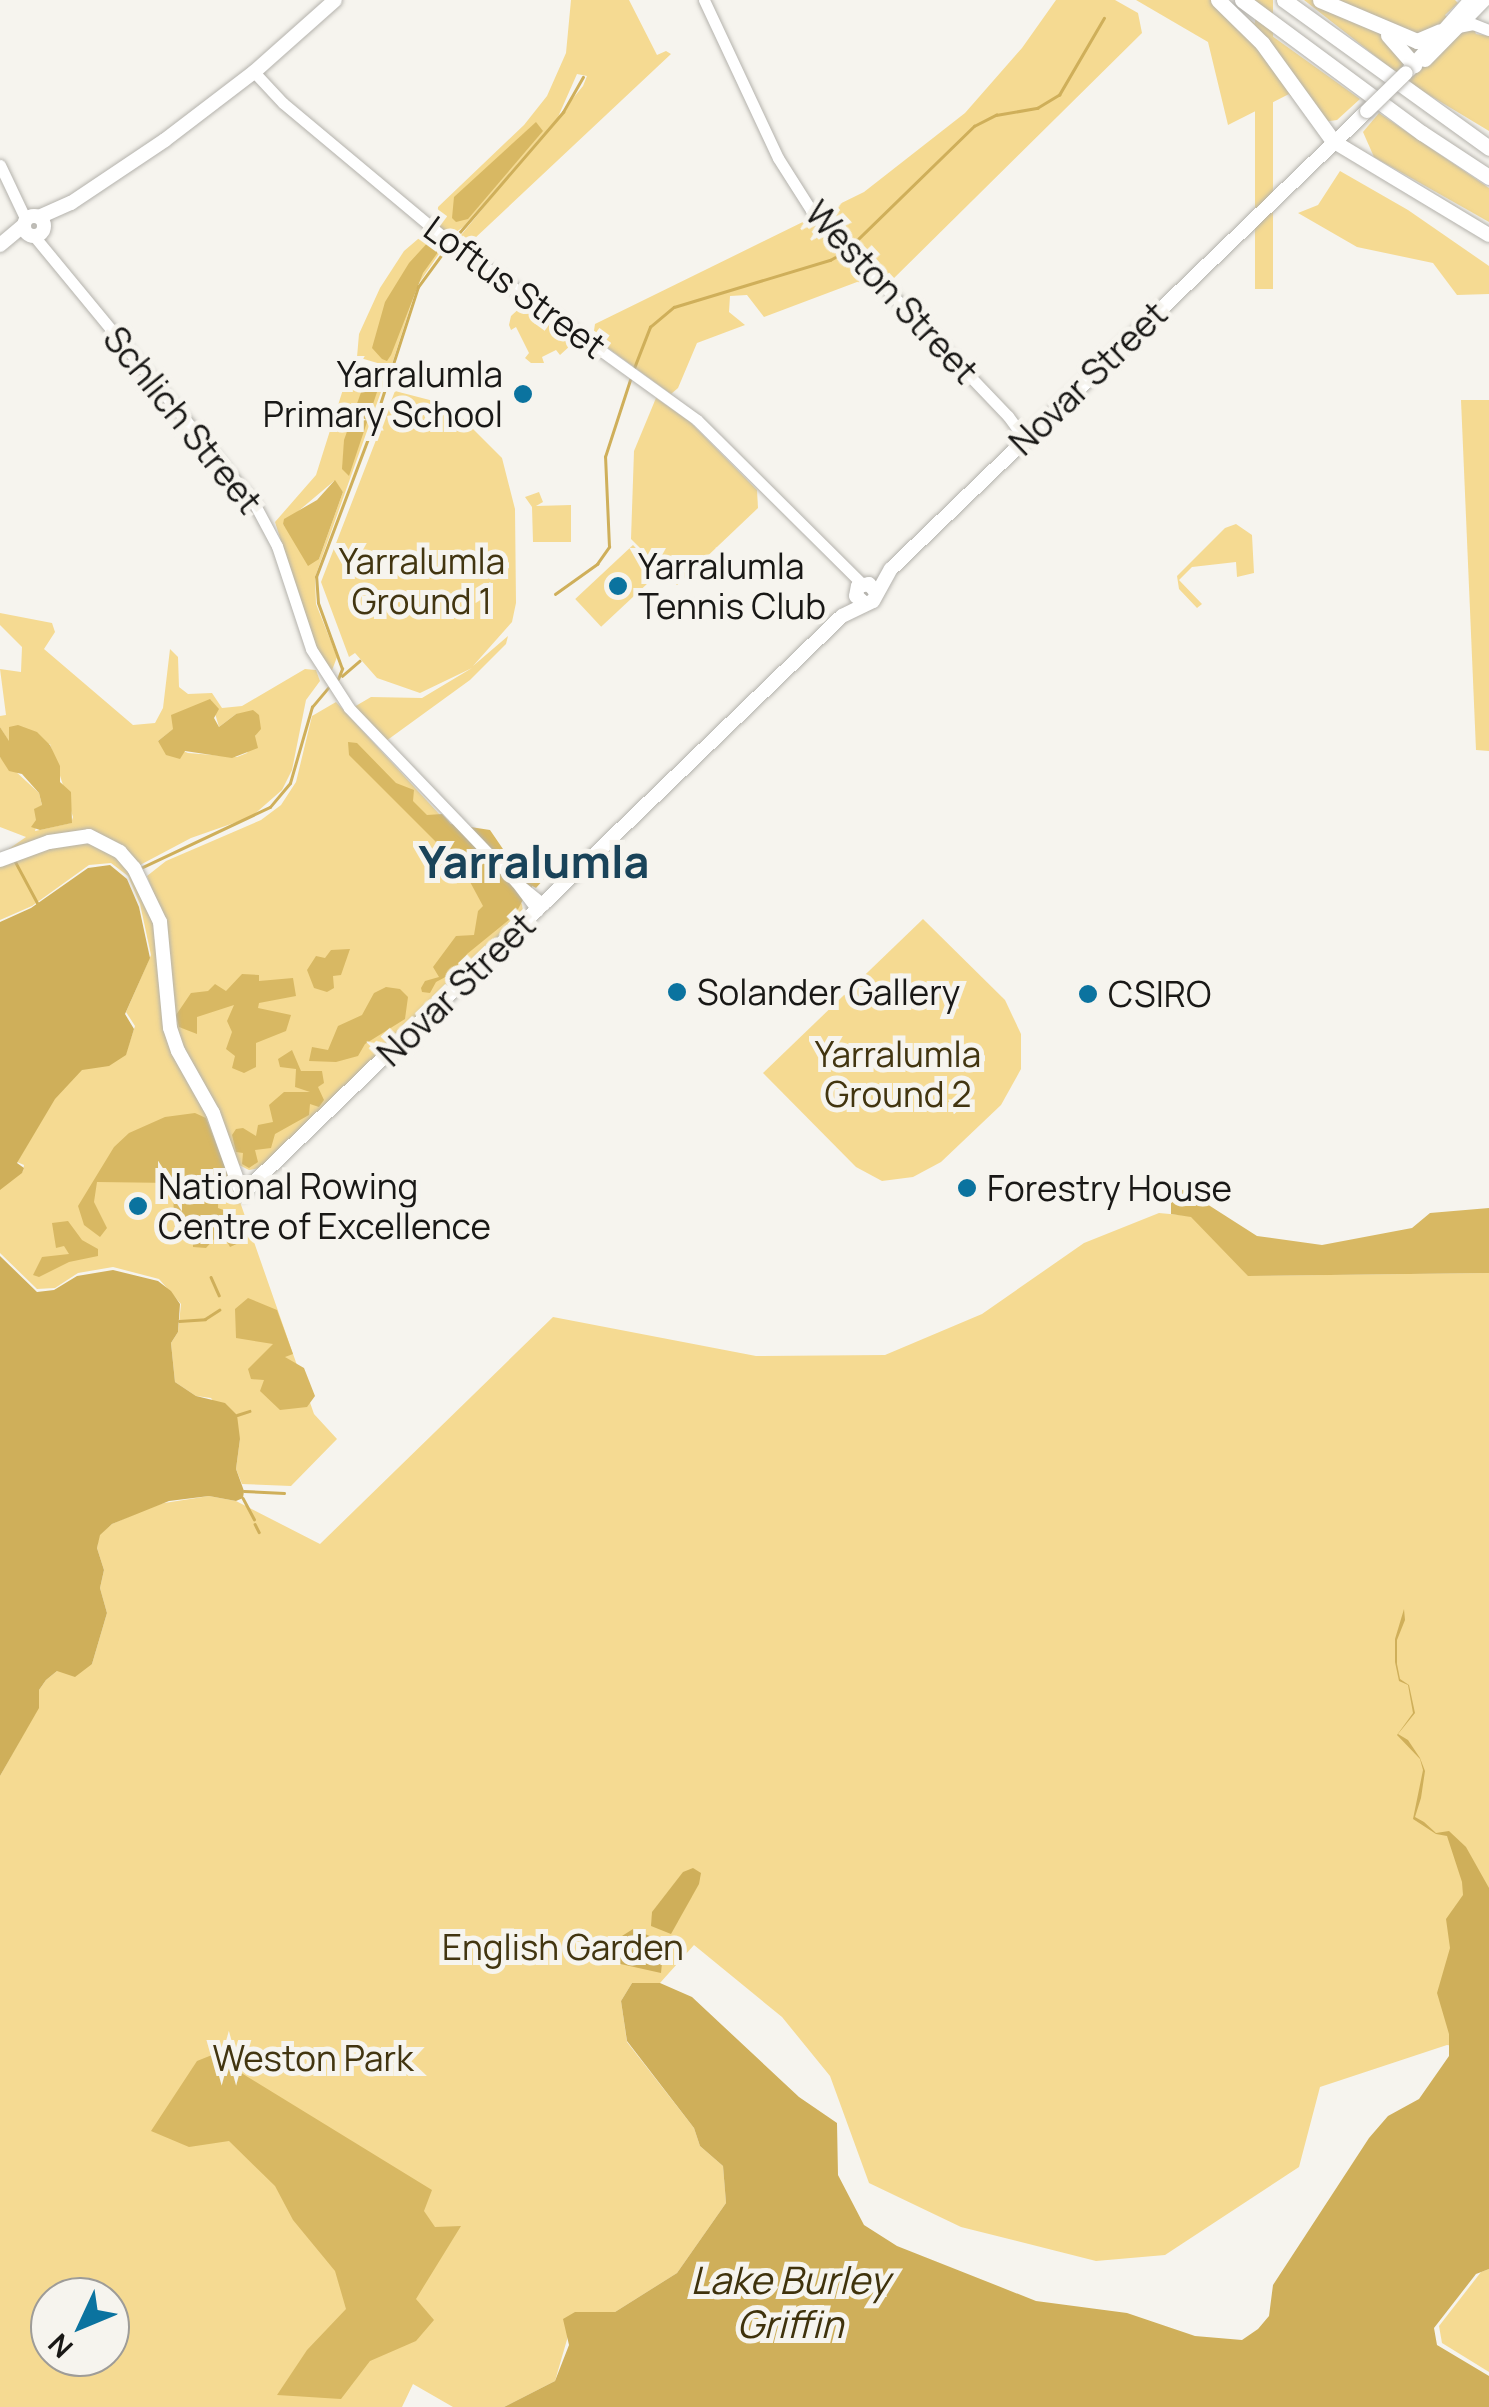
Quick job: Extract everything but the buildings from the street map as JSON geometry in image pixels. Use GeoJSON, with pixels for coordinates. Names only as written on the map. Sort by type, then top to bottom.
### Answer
{"type":"FeatureCollection","features":[{"type":"Feature","properties":{"kind":"highway"},"geometry":{"type":"LineString","coordinates":[[1218,0],[1262,42],[1342,142]]}},
{"type":"Feature","properties":{"kind":"highway"},"geometry":{"type":"LineString","coordinates":[[1242,0],[1489,181]]}},
{"type":"Feature","properties":{"kind":"highway"},"geometry":{"type":"LineString","coordinates":[[1284,0],[1407,75],[1489,136]]}},
{"type":"Feature","properties":{"kind":"highway"},"geometry":{"type":"LineString","coordinates":[[1320,0],[1376,27],[1421,42],[1448,27]]}},
{"type":"Feature","properties":{"kind":"highway"},"geometry":{"type":"LineString","coordinates":[[1376,27],[1399,43],[1407,75],[1489,148]]}},
{"type":"Feature","properties":{"kind":"main road"},"geometry":{"type":"LineString","coordinates":[[6,241],[165,140],[254,72],[335,0]]}},
{"type":"Feature","properties":{"kind":"main road","name":"Novar Street"},"geometry":{"type":"LineString","coordinates":[[233,1167],[242,1194],[1286,186],[1342,142],[1448,27],[1484,0]]}},
{"type":"Feature","properties":{"kind":"main road"},"geometry":{"type":"LineString","coordinates":[[1342,142],[1489,235]]}},
{"type":"Feature","properties":{"kind":"main road"},"geometry":{"type":"LineString","coordinates":[[8,857],[49,842],[89,836],[120,852],[136,872],[160,922],[170,1028],[178,1051],[213,1114],[233,1167],[247,1176],[260,1177]]}},
{"type":"Feature","properties":{"kind":"street","name":"Weston Street"},"geometry":{"type":"LineString","coordinates":[[704,0],[784,167],[811,210],[1028,437]]}},
{"type":"Feature","properties":{"kind":"street"},"geometry":{"type":"LineString","coordinates":[[1471,7],[1489,27]]}},
{"type":"Feature","properties":{"kind":"street"},"geometry":{"type":"LineString","coordinates":[[1448,27],[1489,27]]}},
{"type":"Feature","properties":{"kind":"street","name":"Loftus Street"},"geometry":{"type":"LineString","coordinates":[[254,72],[283,104],[451,242],[697,420],[863,591]]}},
{"type":"Feature","properties":{"kind":"street","name":"Schlich Street"},"geometry":{"type":"LineString","coordinates":[[0,164],[48,249],[89,306],[258,509],[277,546],[308,641],[327,678],[541,908]]}},
{"type":"Feature","properties":{"kind":"green space"},"geometry":{"type":"Polygon","coordinates":[[[571,0],[629,0],[657,55],[666,51],[671,54],[474,239],[457,240],[551,125],[463,227],[451,236],[437,225],[438,207],[524,125],[547,96],[566,53],[571,0]],[[577,74],[558,116],[583,86],[587,76],[577,74]]]}},
{"type":"Feature","properties":{"kind":"green space"},"geometry":{"type":"Polygon","coordinates":[[[1056,0],[1115,0],[1138,13],[1142,33],[887,285],[857,282],[764,317],[747,295],[730,296],[729,312],[745,325],[697,343],[678,388],[671,394],[593,337],[595,324],[864,192],[965,113],[1022,48],[1056,0]]]}},
{"type":"Feature","properties":{"kind":"green space"},"geometry":{"type":"Polygon","coordinates":[[[1136,0],[1222,0],[1360,99],[1337,120],[1316,123],[1289,94],[1228,125],[1208,42],[1136,0]]]}},
{"type":"Feature","properties":{"kind":"green space"},"geometry":{"type":"Polygon","coordinates":[[[1255,0],[1273,0],[1273,289],[1255,289],[1255,0]]]}},
{"type":"Feature","properties":{"kind":"green space"},"geometry":{"type":"Polygon","coordinates":[[[1304,0],[1455,0],[1458,3],[1445,15],[1460,31],[1473,27],[1476,34],[1489,36],[1489,131],[1411,84],[1304,0]]]}},
{"type":"Feature","properties":{"kind":"green space"},"geometry":{"type":"Polygon","coordinates":[[[1379,113],[1489,188],[1489,222],[1374,157],[1363,132],[1379,113]]]}},
{"type":"Feature","properties":{"kind":"green space"},"geometry":{"type":"Polygon","coordinates":[[[1340,171],[1408,210],[1489,266],[1489,294],[1457,295],[1433,263],[1357,247],[1298,213],[1318,205],[1340,171]]]}},
{"type":"Feature","properties":{"kind":"green space"},"geometry":{"type":"Polygon","coordinates":[[[425,233],[445,245],[417,286],[391,367],[357,357],[359,334],[380,288],[404,251],[425,233]]]}},
{"type":"Feature","properties":{"kind":"green space"},"geometry":{"type":"Polygon","coordinates":[[[523,305],[569,335],[571,345],[560,355],[556,350],[542,357],[544,363],[531,363],[525,358],[529,353],[516,327],[511,330],[509,325],[511,316],[523,305]]]}},
{"type":"Feature","properties":{"kind":"green space"},"geometry":{"type":"Polygon","coordinates":[[[351,364],[387,375],[315,577],[316,604],[337,657],[331,673],[314,644],[275,522],[316,475],[351,364]],[[334,481],[283,524],[304,553],[319,559],[343,492],[334,481]]]}},
{"type":"Feature","properties":{"kind":"green space","name":"Yarralumla Ground 1"},"geometry":{"type":"Polygon","coordinates":[[[395,391],[449,405],[502,458],[515,509],[516,603],[512,622],[473,666],[508,636],[506,644],[470,680],[386,741],[354,707],[371,697],[422,698],[472,668],[420,693],[377,678],[355,653],[349,657],[321,582],[395,391]]]}},
{"type":"Feature","properties":{"kind":"green space"},"geometry":{"type":"Polygon","coordinates":[[[656,398],[689,421],[757,490],[758,508],[677,585],[631,539],[634,451],[656,398]]]}},
{"type":"Feature","properties":{"kind":"green space"},"geometry":{"type":"Polygon","coordinates":[[[1461,400],[1489,400],[1489,751],[1476,750],[1461,400]]]}},
{"type":"Feature","properties":{"kind":"green space"},"geometry":{"type":"Polygon","coordinates":[[[539,492],[543,502],[536,506],[571,505],[571,542],[533,542],[532,507],[525,497],[539,492]]]}},
{"type":"Feature","properties":{"kind":"green space"},"geometry":{"type":"Polygon","coordinates":[[[1236,524],[1252,535],[1254,573],[1237,577],[1236,562],[1192,567],[1179,580],[1202,604],[1197,608],[1179,589],[1177,576],[1225,528],[1236,524]]]}},
{"type":"Feature","properties":{"kind":"green space","name":"Yarralumla Tennis Club"},"geometry":{"type":"Polygon","coordinates":[[[633,545],[659,573],[601,627],[575,599],[633,545]]]}},
{"type":"Feature","properties":{"kind":"green space"},"geometry":{"type":"Polygon","coordinates":[[[0,613],[52,623],[55,632],[44,649],[133,725],[155,723],[163,708],[170,649],[178,657],[179,687],[188,694],[212,693],[222,708],[242,706],[305,669],[316,670],[320,681],[306,700],[292,770],[282,790],[251,817],[191,838],[140,865],[109,839],[0,855],[26,837],[0,827],[0,757],[39,793],[42,805],[35,831],[71,823],[73,817],[50,744],[9,742],[0,727],[0,716],[6,715],[0,669],[21,672],[22,647],[0,625],[0,613]],[[211,700],[158,741],[188,753],[237,757],[247,753],[257,732],[236,714],[219,727],[211,700]]]}},
{"type":"Feature","properties":{"kind":"green space"},"geometry":{"type":"Polygon","coordinates":[[[336,702],[522,904],[523,912],[265,1167],[249,1170],[237,1164],[172,1021],[166,926],[147,876],[166,861],[261,820],[281,805],[296,782],[312,716],[336,702]]]}},
{"type":"Feature","properties":{"kind":"green space"},"geometry":{"type":"Polygon","coordinates":[[[89,842],[124,860],[157,922],[162,1004],[209,1113],[314,1414],[337,1439],[291,1486],[242,1484],[236,1469],[240,1439],[211,1398],[196,1396],[175,1382],[171,1343],[178,1332],[181,1304],[159,1279],[113,1267],[78,1273],[55,1288],[37,1289],[0,1253],[0,1188],[23,1171],[24,1165],[17,1162],[55,1097],[80,1068],[126,1053],[135,1026],[126,1012],[151,955],[140,904],[128,876],[111,863],[89,865],[32,906],[0,920],[0,866],[49,847],[89,842]]]}},
{"type":"Feature","properties":{"kind":"green space","name":"Yarralumla Ground 2"},"geometry":{"type":"Polygon","coordinates":[[[923,919],[1005,1000],[1021,1034],[1021,1069],[1001,1105],[941,1162],[913,1177],[882,1181],[856,1167],[763,1073],[923,919]]]}},
{"type":"Feature","properties":{"kind":"green space"},"geometry":{"type":"Polygon","coordinates":[[[1159,1213],[1191,1216],[1249,1276],[1489,1273],[1489,2052],[1447,2045],[1320,2087],[1299,2167],[1165,2255],[1096,2261],[961,2227],[869,2183],[830,2076],[782,2017],[694,1945],[660,1983],[632,1983],[621,2001],[627,2042],[694,2128],[700,2146],[723,2166],[726,2203],[677,2273],[615,2312],[575,2312],[555,2381],[504,2407],[453,2407],[413,2384],[402,2407],[0,2407],[0,1776],[38,1708],[39,1690],[46,1680],[57,1671],[92,1664],[107,1613],[100,1588],[104,1570],[97,1548],[99,1535],[112,1524],[158,1504],[209,1496],[236,1501],[320,1544],[553,1317],[756,1356],[885,1355],[982,1314],[1084,1243],[1159,1213]]]}},
{"type":"Feature","properties":{"kind":"green space"},"geometry":{"type":"Polygon","coordinates":[[[1489,2269],[1489,2372],[1442,2343],[1439,2326],[1481,2272],[1489,2269]]]}},
{"type":"Feature","properties":{"kind":"shaded area"},"geometry":{"type":"Polygon","coordinates":[[[536,122],[543,131],[468,219],[456,222],[452,218],[454,197],[536,122]]]}},
{"type":"Feature","properties":{"kind":"shaded area"},"geometry":{"type":"Polygon","coordinates":[[[431,239],[441,248],[423,273],[387,361],[372,348],[385,302],[409,263],[431,239]]]}},
{"type":"Feature","properties":{"kind":"shaded area"},"geometry":{"type":"Polygon","coordinates":[[[369,370],[383,374],[349,476],[342,469],[344,440],[369,370]]]}},
{"type":"Feature","properties":{"kind":"shaded area"},"geometry":{"type":"Polygon","coordinates":[[[335,480],[343,492],[319,559],[308,566],[283,524],[284,519],[317,500],[335,480]]]}},
{"type":"Feature","properties":{"kind":"shaded area"},"geometry":{"type":"Polygon","coordinates":[[[210,699],[219,709],[214,718],[219,727],[236,714],[253,710],[259,715],[261,729],[255,736],[258,748],[232,758],[185,751],[180,759],[166,755],[158,741],[173,729],[171,715],[210,699]]]}},
{"type":"Feature","properties":{"kind":"shaded area"},"geometry":{"type":"Polygon","coordinates":[[[18,725],[37,732],[50,745],[60,766],[60,782],[71,792],[72,823],[40,830],[31,827],[36,820],[34,809],[42,805],[39,793],[22,774],[9,771],[0,757],[0,727],[9,741],[9,727],[18,725]]]}},
{"type":"Feature","properties":{"kind":"shaded area"},"geometry":{"type":"Polygon","coordinates":[[[348,742],[357,743],[396,783],[414,790],[413,801],[427,815],[442,814],[451,824],[490,830],[514,865],[542,870],[544,879],[536,888],[532,886],[531,895],[526,894],[515,915],[467,954],[455,972],[436,982],[430,993],[422,992],[421,988],[425,981],[439,977],[433,967],[456,936],[474,935],[478,911],[483,906],[462,867],[448,860],[442,848],[349,755],[348,742]]]}},
{"type":"Feature","properties":{"kind":"shaded area"},"geometry":{"type":"Polygon","coordinates":[[[350,949],[341,975],[333,976],[334,988],[327,992],[314,988],[307,970],[316,956],[325,958],[331,950],[350,949]]]}},
{"type":"Feature","properties":{"kind":"shaded area"},"geometry":{"type":"Polygon","coordinates":[[[242,974],[259,975],[259,981],[293,978],[296,996],[259,1003],[258,1008],[291,1015],[286,1031],[256,1043],[256,1067],[244,1073],[232,1068],[235,1056],[226,1049],[232,1032],[227,1021],[234,1005],[197,1017],[197,1034],[179,1027],[176,1015],[191,993],[208,991],[215,984],[226,991],[242,974]]]}},
{"type":"Feature","properties":{"kind":"shaded area"},"geometry":{"type":"Polygon","coordinates":[[[386,987],[400,989],[408,997],[405,1019],[365,1044],[358,1056],[336,1062],[309,1061],[312,1047],[328,1050],[338,1026],[362,1015],[374,993],[386,987]]]}},
{"type":"Feature","properties":{"kind":"shaded area"},"geometry":{"type":"Polygon","coordinates":[[[292,1050],[301,1071],[322,1071],[324,1083],[318,1087],[324,1100],[319,1107],[310,1104],[309,1115],[275,1134],[271,1148],[255,1150],[258,1162],[249,1168],[242,1164],[243,1153],[236,1152],[232,1135],[236,1129],[243,1128],[256,1136],[258,1125],[273,1122],[269,1105],[284,1092],[310,1092],[295,1087],[296,1069],[280,1067],[278,1059],[292,1050]]]}},
{"type":"Feature","properties":{"kind":"shaded area"},"geometry":{"type":"Polygon","coordinates":[[[195,1113],[206,1118],[226,1169],[219,1180],[218,1208],[229,1212],[241,1229],[241,1242],[230,1247],[225,1238],[216,1237],[206,1248],[193,1247],[192,1224],[174,1223],[173,1183],[97,1182],[94,1202],[107,1228],[100,1237],[84,1225],[78,1206],[114,1147],[129,1133],[165,1117],[195,1113]]]}},
{"type":"Feature","properties":{"kind":"shaded area"},"geometry":{"type":"Polygon","coordinates":[[[1171,1189],[1185,1190],[1257,1236],[1322,1245],[1412,1228],[1430,1213],[1489,1208],[1489,1273],[1248,1276],[1191,1217],[1171,1214],[1171,1189]]]}},
{"type":"Feature","properties":{"kind":"shaded area"},"geometry":{"type":"Polygon","coordinates":[[[68,1221],[82,1240],[98,1249],[98,1256],[69,1262],[39,1277],[33,1275],[42,1257],[69,1254],[64,1246],[56,1248],[52,1223],[68,1221]]]}},
{"type":"Feature","properties":{"kind":"shaded area"},"geometry":{"type":"Polygon","coordinates":[[[248,1298],[277,1310],[293,1354],[285,1357],[304,1368],[315,1396],[307,1407],[280,1410],[260,1391],[264,1380],[251,1379],[248,1369],[273,1344],[236,1338],[235,1309],[248,1298]]]}},
{"type":"Feature","properties":{"kind":"shaded area"},"geometry":{"type":"Polygon","coordinates":[[[212,2055],[432,2190],[424,2211],[435,2227],[461,2226],[416,2299],[434,2320],[416,2341],[370,2361],[341,2399],[277,2395],[307,2350],[346,2309],[335,2271],[293,2220],[275,2186],[229,2141],[189,2147],[151,2131],[197,2061],[212,2055]]]}},
{"type":"Feature","properties":{"kind":"water"},"geometry":{"type":"Polygon","coordinates":[[[110,865],[127,879],[139,907],[150,958],[125,1014],[134,1029],[126,1055],[109,1066],[82,1070],[55,1099],[17,1163],[24,1168],[22,1173],[0,1190],[0,922],[31,908],[88,868],[110,865]]]}},
{"type":"Feature","properties":{"kind":"water"},"geometry":{"type":"Polygon","coordinates":[[[0,1256],[37,1292],[54,1290],[77,1276],[113,1270],[158,1281],[171,1291],[180,1304],[178,1332],[171,1343],[175,1382],[196,1396],[225,1403],[237,1415],[240,1439],[236,1469],[244,1491],[243,1498],[236,1501],[209,1496],[169,1501],[112,1524],[100,1535],[97,1548],[104,1570],[100,1588],[107,1613],[92,1664],[75,1677],[57,1671],[46,1680],[39,1690],[39,1708],[0,1776],[0,1256]]]}},
{"type":"Feature","properties":{"kind":"water","name":"Lake Burley Griffin"},"geometry":{"type":"Polygon","coordinates":[[[1404,1609],[1405,1620],[1397,1640],[1397,1664],[1400,1679],[1409,1685],[1415,1713],[1398,1734],[1408,1740],[1420,1758],[1425,1771],[1415,1817],[1436,1833],[1449,1831],[1466,1847],[1489,1888],[1489,2269],[1476,2274],[1434,2328],[1437,2345],[1489,2376],[1489,2407],[504,2407],[555,2381],[569,2345],[563,2319],[575,2312],[615,2312],[677,2273],[726,2203],[723,2166],[700,2146],[694,2128],[627,2041],[621,2001],[632,1983],[660,1983],[692,1997],[799,2097],[837,2123],[838,2175],[864,2225],[897,2246],[1036,2301],[1127,2313],[1195,2336],[1242,2340],[1258,2329],[1269,2316],[1273,2285],[1369,2138],[1388,2116],[1419,2099],[1449,2056],[1449,2034],[1437,1993],[1450,1948],[1446,1919],[1463,1895],[1462,1882],[1447,1836],[1436,1834],[1413,1819],[1423,1770],[1420,1759],[1397,1735],[1413,1713],[1408,1685],[1399,1681],[1395,1662],[1395,1639],[1404,1609]]]}},
{"type":"Feature","properties":{"kind":"water"},"geometry":{"type":"Polygon","coordinates":[[[693,1868],[701,1873],[699,1884],[671,1934],[651,1926],[652,1912],[683,1872],[693,1868]]]}},
{"type":"Feature","properties":{"kind":"water"},"geometry":{"type":"Polygon","coordinates":[[[633,1929],[664,1942],[661,1973],[616,1963],[622,1936],[633,1929]]]}},
{"type":"Feature","properties":{"kind":"waterway"},"geometry":{"type":"LineString","coordinates":[[851,246],[974,126],[996,115],[1037,108],[1059,95],[1104,18]]}},
{"type":"Feature","properties":{"kind":"waterway"},"geometry":{"type":"LineString","coordinates":[[453,240],[563,112],[583,77]]}},
{"type":"Feature","properties":{"kind":"waterway"},"geometry":{"type":"LineString","coordinates":[[338,679],[342,669],[318,603],[316,577],[375,420],[418,287],[448,246]]}},
{"type":"Feature","properties":{"kind":"waterway"},"geometry":{"type":"LineString","coordinates":[[634,368],[650,327],[674,307],[830,260],[846,251]]}},
{"type":"Feature","properties":{"kind":"waterway"},"geometry":{"type":"LineString","coordinates":[[555,594],[597,564],[609,547],[605,457],[630,380]]}},
{"type":"Feature","properties":{"kind":"waterway"},"geometry":{"type":"LineString","coordinates":[[342,676],[359,661]]}},
{"type":"Feature","properties":{"kind":"waterway"},"geometry":{"type":"LineString","coordinates":[[143,867],[270,807],[290,783],[312,707],[328,688]]}},
{"type":"Feature","properties":{"kind":"waterway"},"geometry":{"type":"LineString","coordinates":[[14,859],[38,904]]}},
{"type":"Feature","properties":{"kind":"waterway"},"geometry":{"type":"LineString","coordinates":[[211,1277],[219,1295]]}},
{"type":"Feature","properties":{"kind":"waterway"},"geometry":{"type":"LineString","coordinates":[[179,1321],[205,1319],[219,1310]]}},
{"type":"Feature","properties":{"kind":"waterway"},"geometry":{"type":"LineString","coordinates":[[237,1415],[249,1411]]}},
{"type":"Feature","properties":{"kind":"waterway"},"geometry":{"type":"LineString","coordinates":[[244,1491],[284,1493]]}},
{"type":"Feature","properties":{"kind":"waterway"},"geometry":{"type":"LineString","coordinates":[[243,1498],[254,1519]]}},
{"type":"Feature","properties":{"kind":"waterway"},"geometry":{"type":"LineString","coordinates":[[255,1524],[259,1532]]}},
{"type":"Feature","properties":{"kind":"place","name":"Yarralumla Primary School"},"geometry":{"type":"Point","coordinates":[523,394]}},
{"type":"Feature","properties":{"kind":"place","name":"Yarralumla Tennis Club"},"geometry":{"type":"Point","coordinates":[618,586]}},
{"type":"Feature","properties":{"kind":"place","name":"Solander Gallery"},"geometry":{"type":"Point","coordinates":[677,992]}},
{"type":"Feature","properties":{"kind":"place","name":"CSIRO"},"geometry":{"type":"Point","coordinates":[1088,994]}},
{"type":"Feature","properties":{"kind":"place","name":"Forestry House"},"geometry":{"type":"Point","coordinates":[967,1188]}},
{"type":"Feature","properties":{"kind":"place","name":"National Rowing Centre of Excellence"},"geometry":{"type":"Point","coordinates":[138,1206]}},
{"type":"Feature","properties":{"kind":"district","name":"Yarralumla"},"geometry":{"type":"Point","coordinates":[534,862]}},
{"type":"Feature","properties":{"kind":"park label","name":"English Garden"},"geometry":{"type":"Point","coordinates":[563,1947]}},
{"type":"Feature","properties":{"kind":"park label","name":"Weston Park"},"geometry":{"type":"Point","coordinates":[313,2058]}}]}
